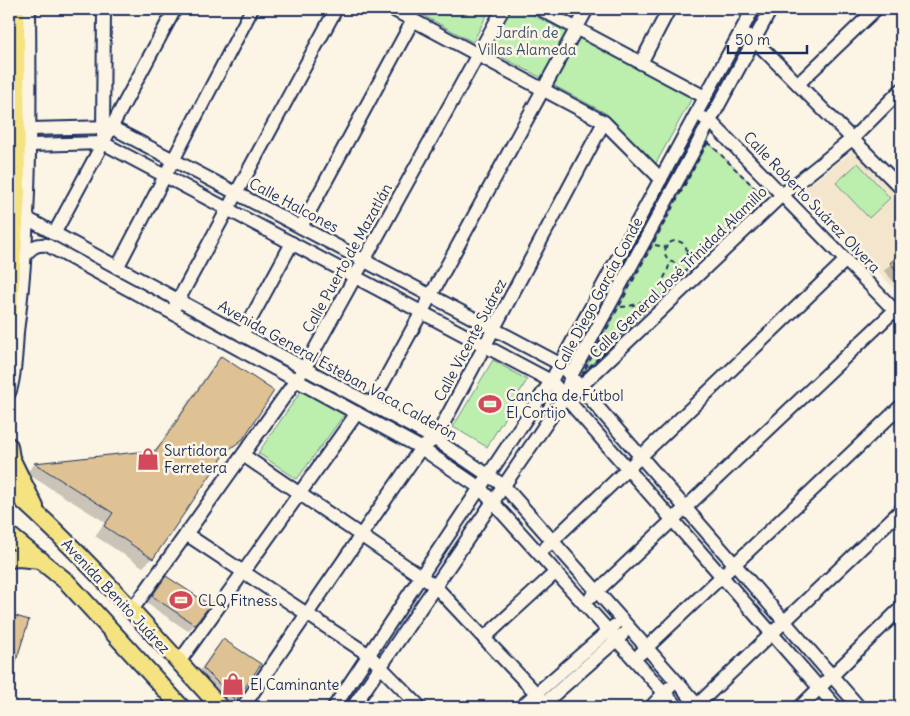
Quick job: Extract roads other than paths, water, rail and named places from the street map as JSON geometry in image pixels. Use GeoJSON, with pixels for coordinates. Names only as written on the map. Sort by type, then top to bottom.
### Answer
{"type":"FeatureCollection","features":[{"type":"Feature","properties":{"kind":"main road"},"geometry":{"type":"LineString","coordinates":[[9,312],[17,195],[16,9]]}},
{"type":"Feature","properties":{"kind":"main road"},"geometry":{"type":"LineString","coordinates":[[9,446],[11,458],[38,514]]}},
{"type":"Feature","properties":{"kind":"main road","name":"Avenida Benito Juárez"},"geometry":{"type":"LineString","coordinates":[[9,488],[38,514],[132,610],[220,707]]}},
{"type":"Feature","properties":{"kind":"main road","name":"Avenida Benito Juárez"},"geometry":{"type":"LineString","coordinates":[[9,534],[67,582],[181,707]]}},
{"type":"Feature","properties":{"kind":"main road"},"geometry":{"type":"LineString","coordinates":[[9,559],[42,560]]}},
{"type":"Feature","properties":{"kind":"street"},"geometry":{"type":"LineString","coordinates":[[9,393],[19,321],[28,218],[30,145],[29,9]]}},
{"type":"Feature","properties":{"kind":"street"},"geometry":{"type":"LineString","coordinates":[[54,234],[103,143],[107,127],[104,9]]}},
{"type":"Feature","properties":{"kind":"street"},"geometry":{"type":"LineString","coordinates":[[107,127],[175,9]]}},
{"type":"Feature","properties":{"kind":"street"},"geometry":{"type":"LineString","coordinates":[[117,268],[252,9]]}},
{"type":"Feature","properties":{"kind":"street"},"geometry":{"type":"LineString","coordinates":[[171,312],[336,9]]}},
{"type":"Feature","properties":{"kind":"street"},"geometry":{"type":"LineString","coordinates":[[392,9],[604,122],[661,179]]}},
{"type":"Feature","properties":{"kind":"street","name":"Calle Puerto de Mazatlán"},"geometry":{"type":"LineString","coordinates":[[132,610],[304,369],[503,9]]}},
{"type":"Feature","properties":{"kind":"street"},"geometry":{"type":"LineString","coordinates":[[540,9],[705,97]]}},
{"type":"Feature","properties":{"kind":"street"},"geometry":{"type":"LineString","coordinates":[[371,405],[587,9]]}},
{"type":"Feature","properties":{"kind":"street"},"geometry":{"type":"LineString","coordinates":[[641,63],[669,9]]}},
{"type":"Feature","properties":{"kind":"street","name":"Calle Diego García Conde"},"geometry":{"type":"LineString","coordinates":[[334,707],[551,381],[753,9]]}},
{"type":"Feature","properties":{"kind":"street","name":"Calle Diego García Conde"},"geometry":{"type":"LineString","coordinates":[[353,707],[565,396],[571,376],[771,9]]}},
{"type":"Feature","properties":{"kind":"street"},"geometry":{"type":"LineString","coordinates":[[798,84],[876,9]]}},
{"type":"Feature","properties":{"kind":"street"},"geometry":{"type":"LineString","coordinates":[[301,227],[413,20]]}},
{"type":"Feature","properties":{"kind":"street"},"geometry":{"type":"LineString","coordinates":[[741,31],[754,40],[901,188]]}},
{"type":"Feature","properties":{"kind":"street","name":"Calle General José Trinidad Alamillo"},"geometry":{"type":"LineString","coordinates":[[565,396],[580,388],[782,195],[852,139],[901,90]]}},
{"type":"Feature","properties":{"kind":"street","name":"Calle Roberto Suárez Olvera"},"geometry":{"type":"LineString","coordinates":[[696,114],[710,121],[898,314]]}},
{"type":"Feature","properties":{"kind":"street","name":"Calle Vicente Suárez"},"geometry":{"type":"LineString","coordinates":[[435,439],[604,122]]}},
{"type":"Feature","properties":{"kind":"street","name":"Calle Halcones"},"geometry":{"type":"LineString","coordinates":[[30,129],[107,127],[560,364],[858,707]]}},
{"type":"Feature","properties":{"kind":"street"},"geometry":{"type":"LineString","coordinates":[[30,145],[103,143],[551,381],[836,707]]}},
{"type":"Feature","properties":{"kind":"street","name":"Avenida General Esteban Vaca Calderón"},"geometry":{"type":"LineString","coordinates":[[28,218],[54,234],[435,439],[504,486],[697,707]]}},
{"type":"Feature","properties":{"kind":"street","name":"Avenida General Esteban Vaca Calderón"},"geometry":{"type":"LineString","coordinates":[[25,255],[31,248],[39,244],[47,245],[420,448],[480,488],[677,707]]}},
{"type":"Feature","properties":{"kind":"street"},"geometry":{"type":"LineString","coordinates":[[242,336],[292,244]]}},
{"type":"Feature","properties":{"kind":"street"},"geometry":{"type":"LineString","coordinates":[[539,554],[846,260]]}},
{"type":"Feature","properties":{"kind":"street"},"geometry":{"type":"LineString","coordinates":[[584,604],[898,314]]}},
{"type":"Feature","properties":{"kind":"street"},"geometry":{"type":"LineString","coordinates":[[260,360],[266,348]]}},
{"type":"Feature","properties":{"kind":"street"},"geometry":{"type":"LineString","coordinates":[[634,660],[901,406]]}},
{"type":"Feature","properties":{"kind":"street"},"geometry":{"type":"LineString","coordinates":[[179,662],[357,413]]}},
{"type":"Feature","properties":{"kind":"street"},"geometry":{"type":"LineString","coordinates":[[243,707],[420,448],[435,439]]}},
{"type":"Feature","properties":{"kind":"street"},"geometry":{"type":"LineString","coordinates":[[243,455],[435,586],[542,703]]}},
{"type":"Feature","properties":{"kind":"street"},"geometry":{"type":"LineString","coordinates":[[697,707],[901,510]]}},
{"type":"Feature","properties":{"kind":"street"},"geometry":{"type":"LineString","coordinates":[[186,534],[369,655],[420,707]]}},
{"type":"Feature","properties":{"kind":"street"},"geometry":{"type":"LineString","coordinates":[[484,638],[556,572]]}},
{"type":"Feature","properties":{"kind":"street"},"geometry":{"type":"LineString","coordinates":[[800,707],[901,608]]}},
{"type":"Feature","properties":{"kind":"street"},"geometry":{"type":"LineString","coordinates":[[521,707],[542,703],[625,624]]}},
{"type":"Feature","properties":{"kind":"street"},"geometry":{"type":"LineString","coordinates":[[651,707],[676,681]]}},
{"type":"Feature","properties":{"kind":"waterway"},"geometry":{"type":"LineString","coordinates":[[9,703],[17,707]]}},
{"type":"Feature","properties":{"kind":"place","name":"Cancha de Fútbol El Cortijo"},"geometry":{"type":"Point","coordinates":[490,404]}},
{"type":"Feature","properties":{"kind":"place","name":"Surtidora Ferretera"},"geometry":{"type":"Point","coordinates":[148,459]}},
{"type":"Feature","properties":{"kind":"place","name":"CLQ Fitness"},"geometry":{"type":"Point","coordinates":[181,600]}},
{"type":"Feature","properties":{"kind":"place","name":"El Caminante"},"geometry":{"type":"Point","coordinates":[233,684]}},
{"type":"Feature","properties":{"kind":"park label","name":"Jardín de Villas Alameda"},"geometry":{"type":"Point","coordinates":[527,40]}}]}
